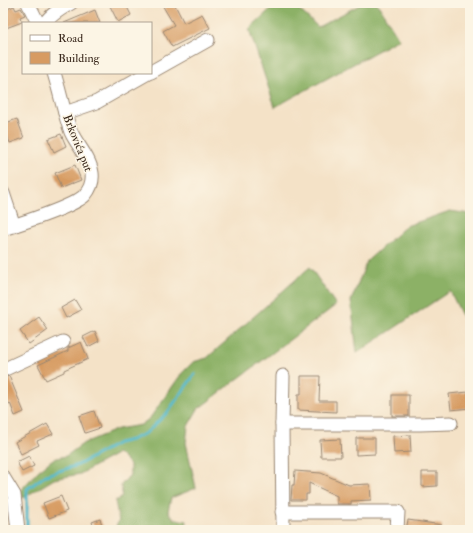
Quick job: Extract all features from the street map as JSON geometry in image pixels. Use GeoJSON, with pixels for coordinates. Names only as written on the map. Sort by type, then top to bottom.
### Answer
{"type":"FeatureCollection","features":[{"type":"Feature","properties":{"kind":"street"},"geometry":{"type":"LineString","coordinates":[[28,3],[38,22]]}},
{"type":"Feature","properties":{"kind":"street"},"geometry":{"type":"LineString","coordinates":[[46,22],[47,19],[60,9],[71,3]]}},
{"type":"Feature","properties":{"kind":"street"},"geometry":{"type":"LineString","coordinates":[[152,71],[208,40]]}},
{"type":"Feature","properties":{"kind":"street","name":"Brkovića put"},"geometry":{"type":"LineString","coordinates":[[9,227],[79,199],[84,195],[90,186],[92,171],[72,132],[54,74]]}},
{"type":"Feature","properties":{"kind":"street"},"geometry":{"type":"LineString","coordinates":[[66,113],[97,102],[146,74]]}},
{"type":"Feature","properties":{"kind":"street"},"geometry":{"type":"LineString","coordinates":[[3,193],[9,227]]}},
{"type":"Feature","properties":{"kind":"street"},"geometry":{"type":"LineString","coordinates":[[3,370],[63,342]]}},
{"type":"Feature","properties":{"kind":"street"},"geometry":{"type":"LineString","coordinates":[[283,376],[283,530]]}},
{"type":"Feature","properties":{"kind":"street"},"geometry":{"type":"LineString","coordinates":[[282,424],[451,423]]}},
{"type":"Feature","properties":{"kind":"street"},"geometry":{"type":"LineString","coordinates":[[3,477],[14,495],[18,530]]}},
{"type":"Feature","properties":{"kind":"street"},"geometry":{"type":"LineString","coordinates":[[282,512],[398,512],[397,530]]}},
{"type":"Feature","properties":{"kind":"green space"},"geometry":{"type":"Polygon","coordinates":[[[277,3],[292,3],[318,27],[363,3],[377,3],[399,39],[275,107],[249,29],[277,3]]]}},
{"type":"Feature","properties":{"kind":"green space"},"geometry":{"type":"Polygon","coordinates":[[[450,211],[470,214],[470,332],[450,291],[357,353],[351,301],[367,261],[406,226],[450,211]]]}},
{"type":"Feature","properties":{"kind":"green space"},"geometry":{"type":"Polygon","coordinates":[[[310,267],[336,305],[198,409],[188,426],[186,443],[196,488],[171,498],[168,511],[174,519],[187,521],[186,530],[114,530],[119,521],[115,501],[122,497],[121,485],[130,475],[130,465],[118,453],[80,474],[54,479],[23,498],[20,491],[38,471],[53,459],[66,456],[84,443],[118,429],[141,425],[150,418],[182,373],[193,362],[207,358],[310,267]]]}},
{"type":"Feature","properties":{"kind":"building"},"geometry":{"type":"Polygon","coordinates":[[[116,3],[125,3],[131,15],[118,22],[110,6],[116,3]]]}},
{"type":"Feature","properties":{"kind":"building"},"geometry":{"type":"Polygon","coordinates":[[[161,3],[174,3],[184,23],[202,14],[210,28],[172,47],[163,31],[174,25],[161,3]]]}},
{"type":"Feature","properties":{"kind":"building"},"geometry":{"type":"Polygon","coordinates":[[[14,6],[16,10],[21,8],[25,15],[20,17],[22,22],[6,28],[3,22],[3,11],[14,6]]]}},
{"type":"Feature","properties":{"kind":"building"},"geometry":{"type":"Polygon","coordinates":[[[95,10],[100,22],[66,22],[95,10]]]}},
{"type":"Feature","properties":{"kind":"building"},"geometry":{"type":"Polygon","coordinates":[[[17,119],[24,138],[10,143],[3,124],[17,119]]]}},
{"type":"Feature","properties":{"kind":"building"},"geometry":{"type":"Polygon","coordinates":[[[61,134],[66,146],[54,152],[48,139],[61,134]]]}},
{"type":"Feature","properties":{"kind":"building"},"geometry":{"type":"Polygon","coordinates":[[[75,165],[81,180],[61,188],[55,173],[75,165]]]}},
{"type":"Feature","properties":{"kind":"building"},"geometry":{"type":"Polygon","coordinates":[[[75,300],[81,310],[66,318],[61,308],[75,300]]]}},
{"type":"Feature","properties":{"kind":"building"},"geometry":{"type":"Polygon","coordinates":[[[39,317],[48,330],[29,344],[20,331],[39,317]]]}},
{"type":"Feature","properties":{"kind":"building"},"geometry":{"type":"Polygon","coordinates":[[[95,331],[99,341],[88,347],[83,337],[95,331]]]}},
{"type":"Feature","properties":{"kind":"building"},"geometry":{"type":"Polygon","coordinates":[[[81,342],[88,359],[46,380],[38,365],[68,351],[68,348],[81,342]]]}},
{"type":"Feature","properties":{"kind":"building"},"geometry":{"type":"Polygon","coordinates":[[[9,376],[24,412],[15,416],[10,403],[3,407],[3,392],[5,391],[3,378],[9,376]]]}},
{"type":"Feature","properties":{"kind":"building"},"geometry":{"type":"Polygon","coordinates":[[[301,376],[320,376],[319,401],[336,401],[336,412],[298,410],[298,394],[301,394],[301,376]]]}},
{"type":"Feature","properties":{"kind":"building"},"geometry":{"type":"Polygon","coordinates":[[[468,392],[470,408],[451,410],[449,394],[468,392]]]}},
{"type":"Feature","properties":{"kind":"building"},"geometry":{"type":"Polygon","coordinates":[[[392,395],[409,395],[409,416],[392,416],[392,395]]]}},
{"type":"Feature","properties":{"kind":"building"},"geometry":{"type":"Polygon","coordinates":[[[94,411],[100,428],[85,433],[79,416],[94,411]]]}},
{"type":"Feature","properties":{"kind":"building"},"geometry":{"type":"Polygon","coordinates":[[[47,424],[53,434],[37,441],[39,445],[21,454],[15,442],[47,424]]]}},
{"type":"Feature","properties":{"kind":"building"},"geometry":{"type":"Polygon","coordinates":[[[410,435],[411,452],[394,453],[393,436],[410,435]]]}},
{"type":"Feature","properties":{"kind":"building"},"geometry":{"type":"Polygon","coordinates":[[[356,438],[375,438],[375,454],[356,455],[356,438]]]}},
{"type":"Feature","properties":{"kind":"building"},"geometry":{"type":"Polygon","coordinates":[[[340,439],[341,457],[321,457],[320,440],[340,439]]]}},
{"type":"Feature","properties":{"kind":"building"},"geometry":{"type":"Polygon","coordinates":[[[29,456],[34,466],[22,472],[17,462],[29,456]]]}},
{"type":"Feature","properties":{"kind":"building"},"geometry":{"type":"Polygon","coordinates":[[[295,471],[321,473],[349,485],[370,484],[371,500],[351,501],[351,504],[337,504],[337,496],[309,483],[309,494],[306,494],[306,500],[291,500],[295,471]]]}},
{"type":"Feature","properties":{"kind":"building"},"geometry":{"type":"Polygon","coordinates":[[[422,472],[437,472],[437,486],[422,487],[422,472]]]}},
{"type":"Feature","properties":{"kind":"building"},"geometry":{"type":"Polygon","coordinates":[[[61,496],[67,511],[49,518],[43,503],[61,496]]]}},
{"type":"Feature","properties":{"kind":"building"},"geometry":{"type":"Polygon","coordinates":[[[100,519],[103,527],[95,530],[92,522],[100,519]]]}},
{"type":"Feature","properties":{"kind":"building"},"geometry":{"type":"Polygon","coordinates":[[[408,520],[442,525],[441,530],[406,530],[408,520]]]}},
{"type":"Feature","properties":{"kind":"waterway"},"geometry":{"type":"LineString","coordinates":[[27,530],[27,489],[46,475],[78,465],[118,443],[131,440],[146,433],[167,413],[195,374]]}}]}
